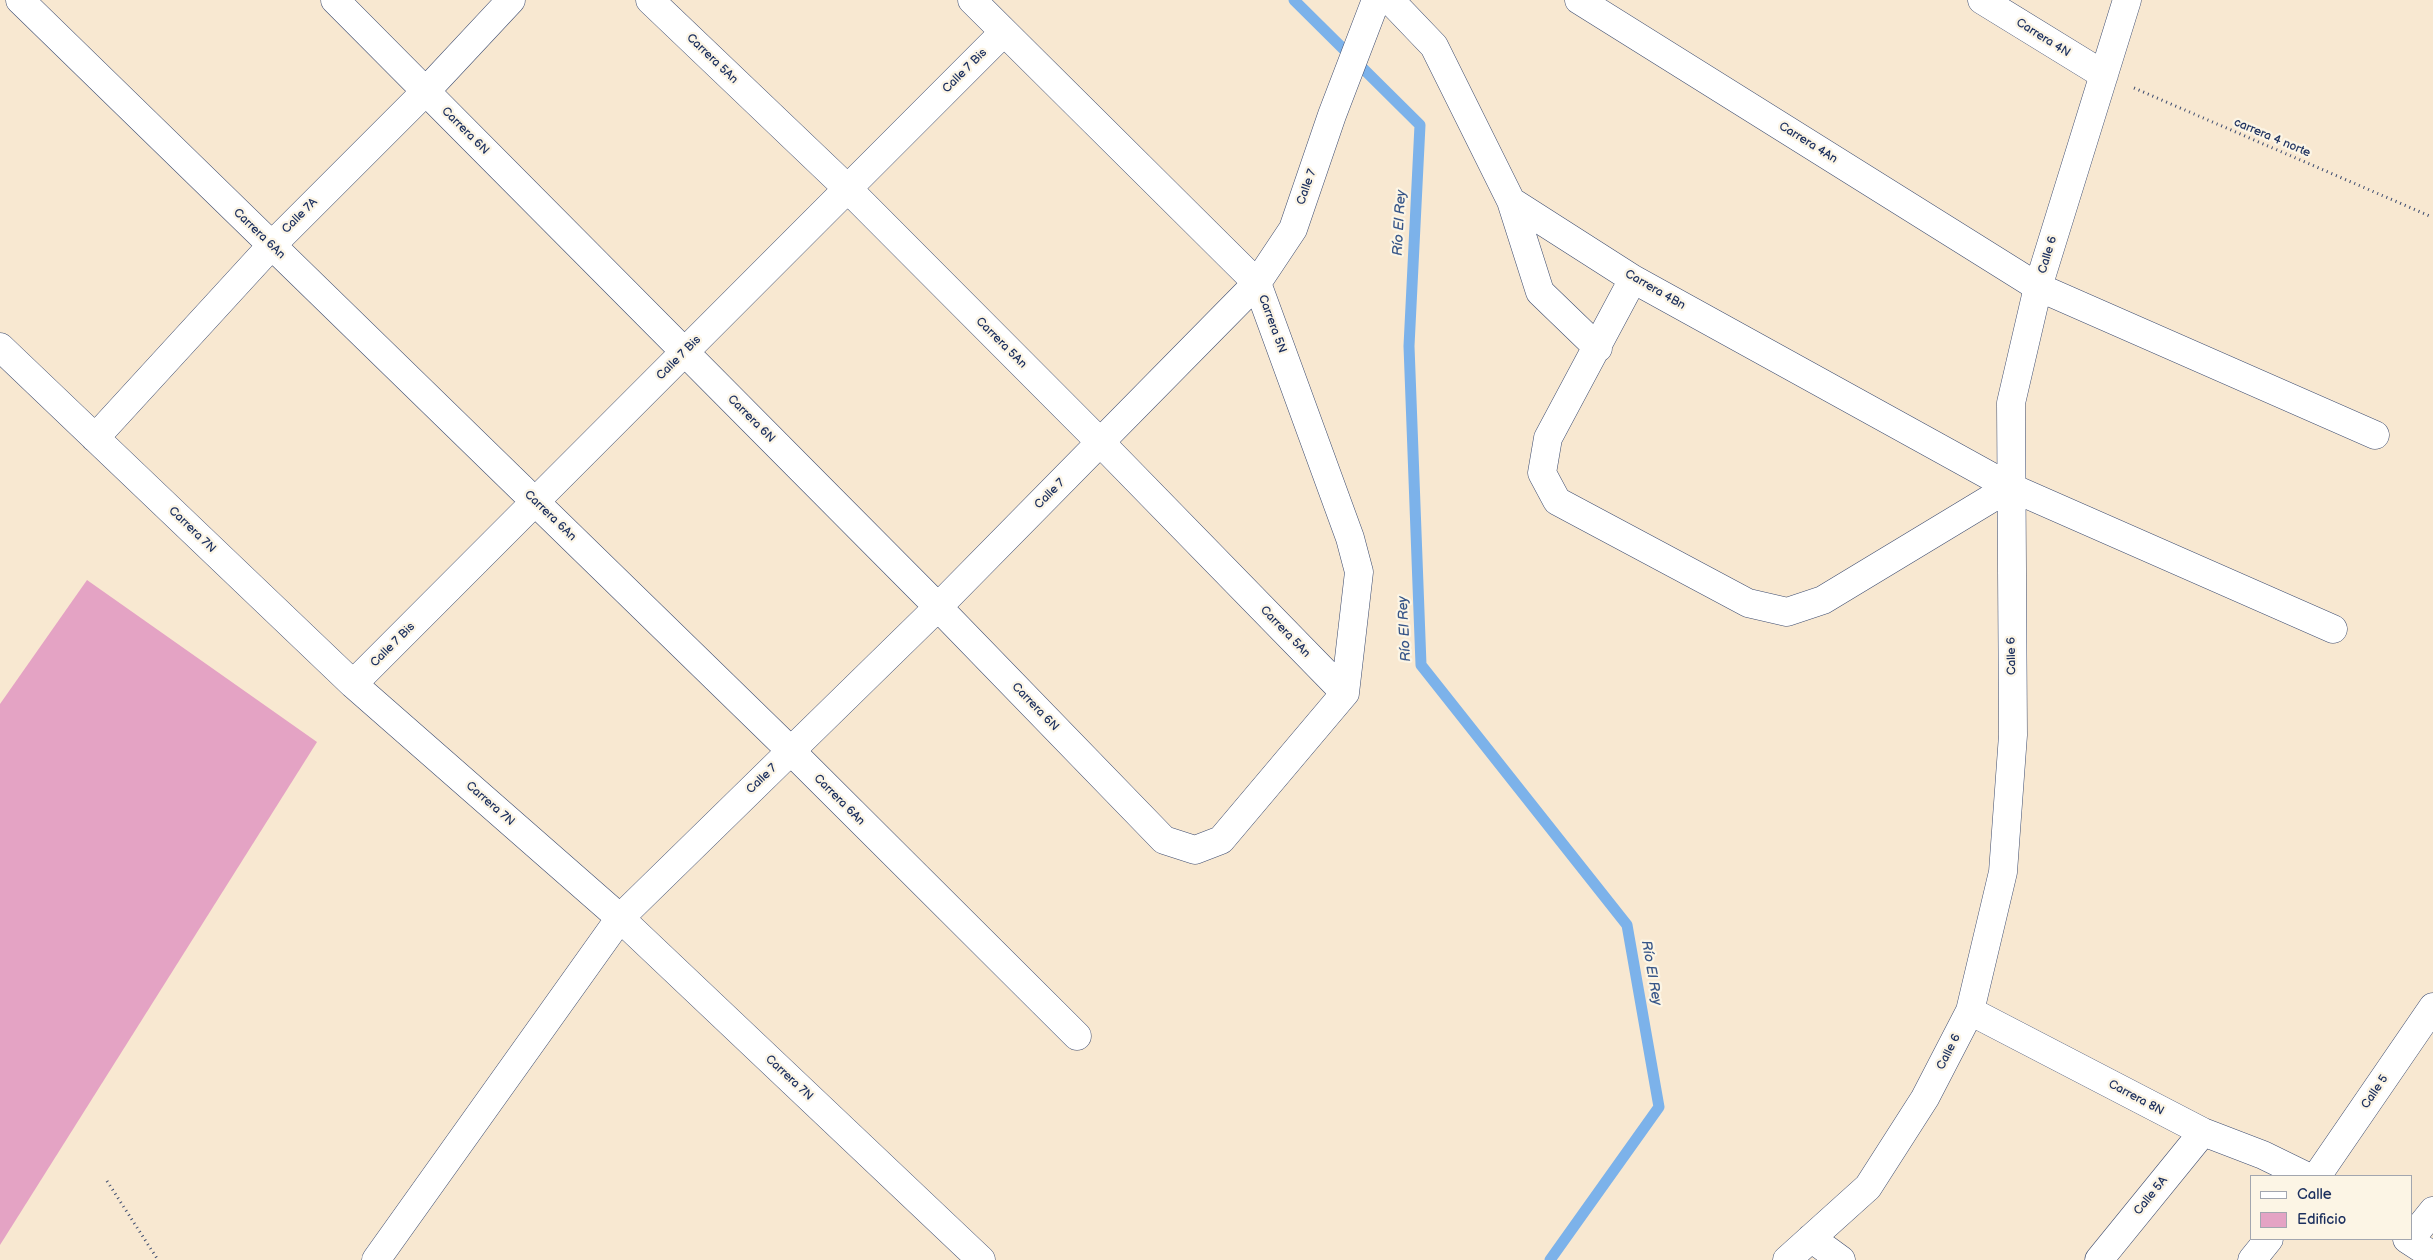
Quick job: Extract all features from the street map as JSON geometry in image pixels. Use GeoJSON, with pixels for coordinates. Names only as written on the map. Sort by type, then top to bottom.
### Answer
{"type":"FeatureCollection","features":[{"type":"Feature","properties":{"kind":"street","name":"Carrera 6An"},"geometry":{"type":"LineString","coordinates":[[20,0],[791,751],[1077,1036]]}},
{"type":"Feature","properties":{"kind":"street","name":"Carrera 6N"},"geometry":{"type":"LineString","coordinates":[[335,0],[938,607],[1164,840],[1195,850],[1221,840],[1345,693]]}},
{"type":"Feature","properties":{"kind":"street","name":"Calle 7A"},"geometry":{"type":"LineString","coordinates":[[95,438],[271,246],[426,91],[512,0]]}},
{"type":"Feature","properties":{"kind":"street","name":"Carrera 5An"},"geometry":{"type":"LineString","coordinates":[[650,0],[848,189],[1100,442],[1345,693]]}},
{"type":"Feature","properties":{"kind":"street","name":"Carrera 5N"},"geometry":{"type":"LineString","coordinates":[[972,0],[1257,283],[1350,538],[1359,572],[1345,693]]}},
{"type":"Feature","properties":{"kind":"street","name":"Calle 7"},"geometry":{"type":"LineString","coordinates":[[376,1260],[620,918],[938,607],[1257,283],[1293,229],[1332,115],[1376,0]]}},
{"type":"Feature","properties":{"kind":"street"},"geometry":{"type":"LineString","coordinates":[[1390,0],[1434,46],[1511,200],[1540,292],[1598,348]]}},
{"type":"Feature","properties":{"kind":"street","name":"Carrera 4An"},"geometry":{"type":"LineString","coordinates":[[1579,0],[2038,287],[2375,435]]}},
{"type":"Feature","properties":{"kind":"street","name":"Carrera 4N"},"geometry":{"type":"LineString","coordinates":[[1982,0],[2104,75]]}},
{"type":"Feature","properties":{"kind":"street","name":"Calle 6"},"geometry":{"type":"LineString","coordinates":[[1787,1260],[1868,1187],[1925,1098],[1970,1011],[2002,872],[2013,734],[2010,487],[2011,403],[2038,287],[2127,0]]}},
{"type":"Feature","properties":{"kind":"street","name":"Calle 7 Bis"},"geometry":{"type":"LineString","coordinates":[[353,684],[1004,32]]}},
{"type":"Feature","properties":{"kind":"street","name":"Carrera 4Bn"},"geometry":{"type":"LineString","coordinates":[[1511,200],[1633,279],[2010,487],[2333,629]]}},
{"type":"Feature","properties":{"kind":"street"},"geometry":{"type":"LineString","coordinates":[[1633,279],[1598,348],[1548,438],[1542,473],[1557,502],[1748,603],[1787,612],[1823,600],[2010,487]]}},
{"type":"Feature","properties":{"kind":"street","name":"Carrera 7N"},"geometry":{"type":"LineString","coordinates":[[0,347],[353,684],[620,918],[981,1260]]}},
{"type":"Feature","properties":{"kind":"street","name":"Carrera 8N"},"geometry":{"type":"LineString","coordinates":[[1970,1011],[2203,1132],[2263,1155],[2304,1175]]}},
{"type":"Feature","properties":{"kind":"street","name":"Calle 5"},"geometry":{"type":"LineString","coordinates":[[2318,1175],[2432,1012]]}},
{"type":"Feature","properties":{"kind":"street","name":"Calle 5A"},"geometry":{"type":"LineString","coordinates":[[2099,1260],[2203,1132]]}},
{"type":"Feature","properties":{"kind":"street"},"geometry":{"type":"LineString","coordinates":[[2413,1235],[2433,1210]]}},
{"type":"Feature","properties":{"kind":"street"},"geometry":{"type":"LineString","coordinates":[[1811,1238],[1841,1260]]}},
{"type":"Feature","properties":{"kind":"street"},"geometry":{"type":"LineString","coordinates":[[2252,1260],[2267,1240]]}},
{"type":"Feature","properties":{"kind":"street"},"geometry":{"type":"LineString","coordinates":[[2411,1240],[2433,1256]]}},
{"type":"Feature","properties":{"kind":"path","name":"carrera 4 norte"},"geometry":{"type":"LineString","coordinates":[[2104,75],[2432,217]]}},
{"type":"Feature","properties":{"kind":"path"},"geometry":{"type":"LineString","coordinates":[[107,1181],[158,1260]]}},
{"type":"Feature","properties":{"kind":"building"},"geometry":{"type":"Polygon","coordinates":[[[87,580],[317,742],[0,1245],[0,704],[87,580]]]}},
{"type":"Feature","properties":{"kind":"waterway","name":"Río El Rey"},"geometry":{"type":"LineString","coordinates":[[1294,0],[1420,125],[1409,346],[1421,665],[1627,925],[1659,1107],[1550,1260]]}}]}
